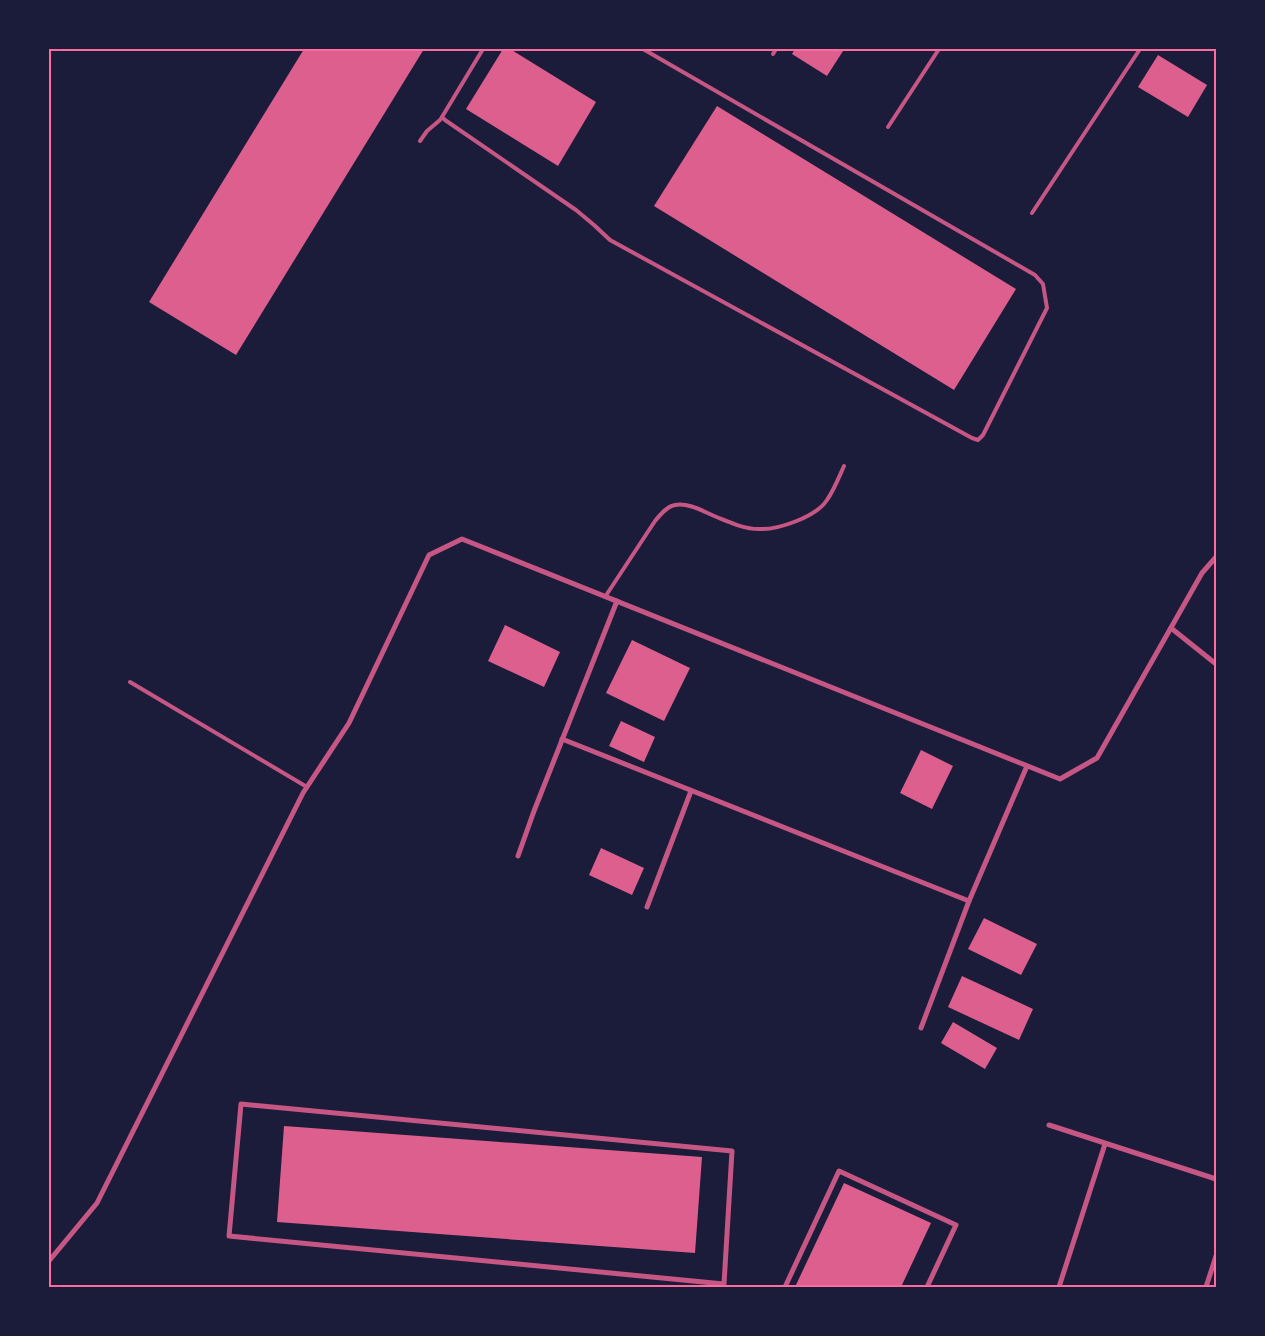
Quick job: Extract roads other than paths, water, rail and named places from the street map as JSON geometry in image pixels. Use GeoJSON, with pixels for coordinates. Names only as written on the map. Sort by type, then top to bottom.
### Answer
{"type":"FeatureCollection","features":[{"type":"Feature","properties":{"kind":"street"},"geometry":{"type":"LineString","coordinates":[[49,1261],[97,1203],[307,788],[349,723],[429,555],[462,539],[1060,779],[1098,758],[1202,573],[1216,557]]}},
{"type":"Feature","properties":{"kind":"street"},"geometry":{"type":"LineString","coordinates":[[518,856],[617,601]]}},
{"type":"Feature","properties":{"kind":"street"},"geometry":{"type":"LineString","coordinates":[[1170,628],[1216,664]]}},
{"type":"Feature","properties":{"kind":"street"},"geometry":{"type":"LineString","coordinates":[[562,739],[969,901]]}},
{"type":"Feature","properties":{"kind":"street"},"geometry":{"type":"LineString","coordinates":[[921,1028],[969,901],[1027,766]]}},
{"type":"Feature","properties":{"kind":"street"},"geometry":{"type":"LineString","coordinates":[[647,906],[691,791]]}},
{"type":"Feature","properties":{"kind":"street"},"geometry":{"type":"LineString","coordinates":[[241,1104],[732,1151],[724,1286],[229,1236],[241,1104]]}},
{"type":"Feature","properties":{"kind":"street"},"geometry":{"type":"LineString","coordinates":[[1049,1125],[1216,1179]]}},
{"type":"Feature","properties":{"kind":"street"},"geometry":{"type":"LineString","coordinates":[[1059,1287],[1105,1144]]}},
{"type":"Feature","properties":{"kind":"street"},"geometry":{"type":"LineString","coordinates":[[785,1287],[839,1171],[956,1225],[928,1287]]}},
{"type":"Feature","properties":{"kind":"street"},"geometry":{"type":"LineString","coordinates":[[1206,1287],[1216,1256]]}},
{"type":"Feature","properties":{"kind":"lane"},"geometry":{"type":"LineString","coordinates":[[420,141],[427,131],[440,120],[482,49]]}},
{"type":"Feature","properties":{"kind":"lane"},"geometry":{"type":"LineString","coordinates":[[442,117],[576,210],[610,240],[978,440],[983,435],[1047,308],[1043,284],[1035,275],[643,49]]}},
{"type":"Feature","properties":{"kind":"lane"},"geometry":{"type":"LineString","coordinates":[[773,54],[776,49]]}},
{"type":"Feature","properties":{"kind":"lane"},"geometry":{"type":"LineString","coordinates":[[888,127],[939,49]]}},
{"type":"Feature","properties":{"kind":"lane"},"geometry":{"type":"LineString","coordinates":[[1032,213],[1140,49]]}},
{"type":"Feature","properties":{"kind":"lane"},"geometry":{"type":"LineString","coordinates":[[606,597],[655,521],[664,511],[674,505],[683,504],[735,525],[758,530],[773,529],[807,517],[827,501],[844,466]]}},
{"type":"Feature","properties":{"kind":"lane"},"geometry":{"type":"LineString","coordinates":[[130,682],[307,788]]}}]}
